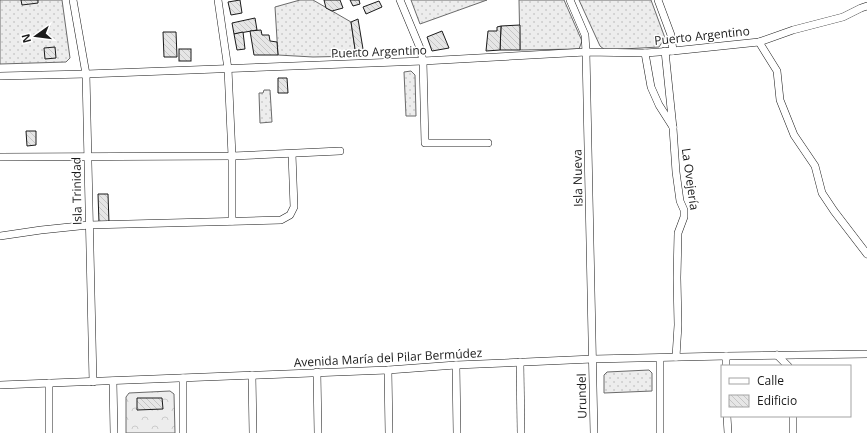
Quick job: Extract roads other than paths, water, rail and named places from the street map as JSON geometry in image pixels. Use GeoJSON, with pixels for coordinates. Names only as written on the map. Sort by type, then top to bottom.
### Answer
{"type":"FeatureCollection","features":[{"type":"Feature","properties":{"kind":"street","name":"Isla Trinidad"},"geometry":{"type":"LineString","coordinates":[[73,0],[86,74],[93,382]]}},
{"type":"Feature","properties":{"kind":"street"},"geometry":{"type":"LineString","coordinates":[[218,0],[228,68],[232,156],[232,221]]}},
{"type":"Feature","properties":{"kind":"street"},"geometry":{"type":"LineString","coordinates":[[400,0],[420,48],[423,61],[425,143],[488,143]]}},
{"type":"Feature","properties":{"kind":"street","name":"Isla Nueva"},"geometry":{"type":"LineString","coordinates":[[570,0],[585,35],[593,359]]}},
{"type":"Feature","properties":{"kind":"street"},"geometry":{"type":"LineString","coordinates":[[658,0],[671,35],[673,51]]}},
{"type":"Feature","properties":{"kind":"street","name":"Puerto Argentino"},"geometry":{"type":"LineString","coordinates":[[0,76],[423,61],[586,52],[645,53],[673,51],[759,42],[793,30],[843,17],[867,6]]}},
{"type":"Feature","properties":{"kind":"street"},"geometry":{"type":"LineString","coordinates":[[759,42],[777,70],[780,100],[794,135],[815,166],[822,193],[867,254]]}},
{"type":"Feature","properties":{"kind":"street","name":"La Ovejería"},"geometry":{"type":"LineString","coordinates":[[665,51],[676,172],[680,201],[684,210],[684,217],[678,233],[676,278],[678,325],[676,357]]}},
{"type":"Feature","properties":{"kind":"street"},"geometry":{"type":"LineString","coordinates":[[645,53],[651,88],[673,128]]}},
{"type":"Feature","properties":{"kind":"street"},"geometry":{"type":"LineString","coordinates":[[0,157],[232,156],[340,151]]}},
{"type":"Feature","properties":{"kind":"street"},"geometry":{"type":"LineString","coordinates":[[0,236],[89,225],[281,220],[290,215],[294,207],[292,154]]}},
{"type":"Feature","properties":{"kind":"street","name":"Avenida María del Pilar Bermúdez"},"geometry":{"type":"LineString","coordinates":[[0,385],[388,370],[456,365],[593,359],[867,354]]}},
{"type":"Feature","properties":{"kind":"street"},"geometry":{"type":"LineString","coordinates":[[777,355],[787,365]]}},
{"type":"Feature","properties":{"kind":"street"},"geometry":{"type":"LineString","coordinates":[[726,356],[726,365]]}},
{"type":"Feature","properties":{"kind":"street"},"geometry":{"type":"LineString","coordinates":[[660,358],[660,433]]}},
{"type":"Feature","properties":{"kind":"street","name":"Urundel"},"geometry":{"type":"LineString","coordinates":[[593,359],[594,433]]}},
{"type":"Feature","properties":{"kind":"street"},"geometry":{"type":"LineString","coordinates":[[520,362],[521,433]]}},
{"type":"Feature","properties":{"kind":"street"},"geometry":{"type":"LineString","coordinates":[[456,365],[457,433]]}},
{"type":"Feature","properties":{"kind":"street"},"geometry":{"type":"LineString","coordinates":[[388,370],[389,433]]}},
{"type":"Feature","properties":{"kind":"street"},"geometry":{"type":"LineString","coordinates":[[317,372],[318,433]]}},
{"type":"Feature","properties":{"kind":"street"},"geometry":{"type":"LineString","coordinates":[[252,375],[253,433]]}},
{"type":"Feature","properties":{"kind":"street"},"geometry":{"type":"LineString","coordinates":[[182,378],[183,433]]}},
{"type":"Feature","properties":{"kind":"street"},"geometry":{"type":"LineString","coordinates":[[113,381],[114,433]]}},
{"type":"Feature","properties":{"kind":"street"},"geometry":{"type":"LineString","coordinates":[[48,383],[49,433]]}},
{"type":"Feature","properties":{"kind":"street"},"geometry":{"type":"LineString","coordinates":[[727,417],[728,433]]}},
{"type":"Feature","properties":{"kind":"street"},"geometry":{"type":"LineString","coordinates":[[793,417],[793,433]]}}]}
